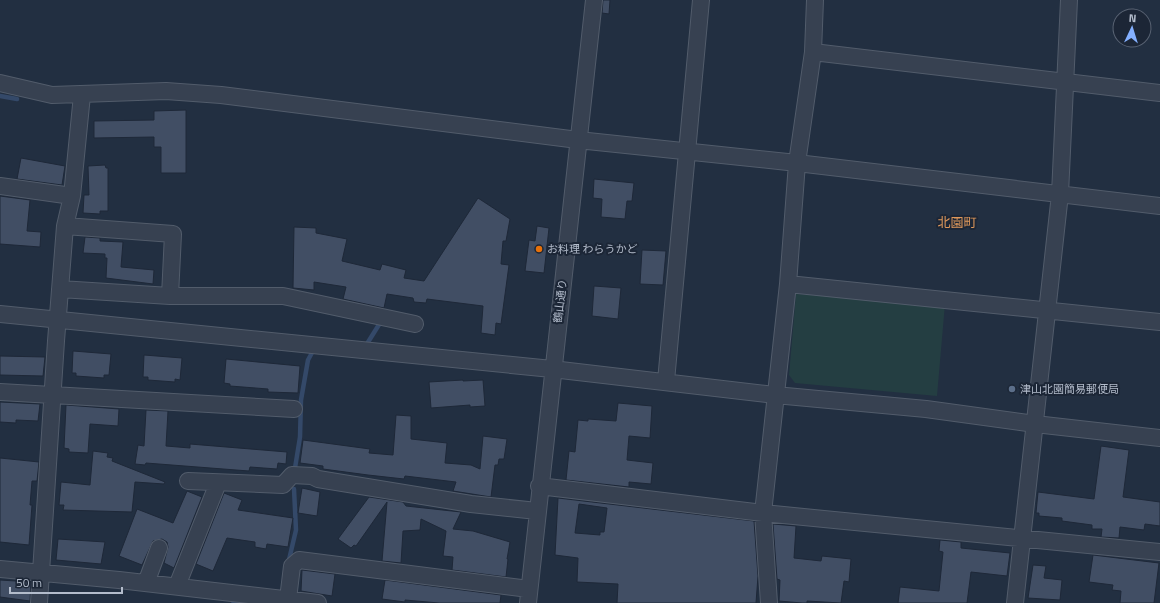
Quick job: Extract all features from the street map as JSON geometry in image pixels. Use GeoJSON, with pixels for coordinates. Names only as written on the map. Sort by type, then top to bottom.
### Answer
{"type":"FeatureCollection","features":[{"type":"Feature","properties":{"kind":"street","name":"鶴山通り"},"geometry":{"type":"LineString","coordinates":[[528,596],[594,0]]}},
{"type":"Feature","properties":{"kind":"street"},"geometry":{"type":"LineString","coordinates":[[666,381],[702,0]]}},
{"type":"Feature","properties":{"kind":"street"},"geometry":{"type":"LineString","coordinates":[[769,603],[763,513],[788,284],[797,163],[813,52],[815,0]]}},
{"type":"Feature","properties":{"kind":"street"},"geometry":{"type":"LineString","coordinates":[[1015,603],[1021,537],[1060,194],[1069,0]]}},
{"type":"Feature","properties":{"kind":"street"},"geometry":{"type":"LineString","coordinates":[[813,52],[1160,93]]}},
{"type":"Feature","properties":{"kind":"street"},"geometry":{"type":"LineString","coordinates":[[0,83],[52,95],[166,91],[221,95],[578,140],[797,163],[1160,206]]}},
{"type":"Feature","properties":{"kind":"street"},"geometry":{"type":"LineString","coordinates":[[39,603],[65,226],[72,196],[82,95]]}},
{"type":"Feature","properties":{"kind":"street"},"geometry":{"type":"LineString","coordinates":[[0,186],[72,196]]}},
{"type":"Feature","properties":{"kind":"street"},"geometry":{"type":"LineString","coordinates":[[65,226],[173,234],[170,296]]}},
{"type":"Feature","properties":{"kind":"street"},"geometry":{"type":"LineString","coordinates":[[788,284],[1048,309],[1160,322]]}},
{"type":"Feature","properties":{"kind":"street"},"geometry":{"type":"LineString","coordinates":[[60,289],[170,296],[283,296],[415,324]]}},
{"type":"Feature","properties":{"kind":"street"},"geometry":{"type":"LineString","coordinates":[[0,314],[666,381],[775,395],[926,409],[1035,424],[1160,438]]}},
{"type":"Feature","properties":{"kind":"street"},"geometry":{"type":"LineString","coordinates":[[0,392],[294,410]]}},
{"type":"Feature","properties":{"kind":"street"},"geometry":{"type":"LineString","coordinates":[[188,481],[283,485],[292,475],[312,476],[318,479],[471,504],[537,511]]}},
{"type":"Feature","properties":{"kind":"street"},"geometry":{"type":"LineString","coordinates":[[177,586],[218,483]]}},
{"type":"Feature","properties":{"kind":"street"},"geometry":{"type":"LineString","coordinates":[[540,486],[763,513],[1021,537],[1160,552]]}},
{"type":"Feature","properties":{"kind":"street"},"geometry":{"type":"LineString","coordinates":[[146,583],[159,548]]}},
{"type":"Feature","properties":{"kind":"street"},"geometry":{"type":"LineString","coordinates":[[288,599],[292,566],[299,560],[528,596]]}},
{"type":"Feature","properties":{"kind":"street"},"geometry":{"type":"LineString","coordinates":[[0,569],[177,586],[318,603]]}},
{"type":"Feature","properties":{"kind":"green space"},"geometry":{"type":"Polygon","coordinates":[[[796,294],[945,304],[937,396],[795,383],[789,375],[796,294]]]}},
{"type":"Feature","properties":{"kind":"building"},"geometry":{"type":"Polygon","coordinates":[[[603,0],[610,0],[609,14],[602,13],[603,0]]]}},
{"type":"Feature","properties":{"kind":"building"},"geometry":{"type":"Polygon","coordinates":[[[186,110],[186,173],[161,173],[161,147],[154,147],[154,137],[94,138],[94,121],[154,120],[154,111],[186,110]]]}},
{"type":"Feature","properties":{"kind":"building"},"geometry":{"type":"Polygon","coordinates":[[[21,158],[65,166],[62,185],[17,179],[21,158]]]}},
{"type":"Feature","properties":{"kind":"building"},"geometry":{"type":"Polygon","coordinates":[[[105,165],[106,168],[108,168],[108,211],[100,211],[100,214],[83,213],[84,195],[89,195],[88,166],[105,165]]]}},
{"type":"Feature","properties":{"kind":"building"},"geometry":{"type":"Polygon","coordinates":[[[594,179],[634,183],[632,201],[627,201],[625,219],[601,217],[602,199],[593,198],[594,179]]]}},
{"type":"Feature","properties":{"kind":"building"},"geometry":{"type":"Polygon","coordinates":[[[0,196],[30,200],[27,231],[41,232],[40,247],[0,244],[0,196]]]}},
{"type":"Feature","properties":{"kind":"building"},"geometry":{"type":"Polygon","coordinates":[[[478,198],[510,219],[506,241],[503,241],[501,264],[509,265],[501,324],[496,323],[495,335],[481,333],[483,306],[427,299],[426,303],[414,302],[413,298],[387,294],[384,308],[343,299],[346,287],[314,282],[314,290],[293,288],[294,227],[316,228],[316,233],[347,239],[342,261],[380,270],[382,264],[406,270],[404,278],[424,281],[478,198]]]}},
{"type":"Feature","properties":{"kind":"building"},"geometry":{"type":"Polygon","coordinates":[[[537,226],[549,228],[544,273],[525,271],[529,240],[535,241],[537,226]]]}},
{"type":"Feature","properties":{"kind":"building"},"geometry":{"type":"Polygon","coordinates":[[[85,237],[100,238],[100,241],[123,242],[121,267],[154,270],[153,284],[106,278],[107,258],[105,258],[105,254],[83,253],[85,237]]]}},
{"type":"Feature","properties":{"kind":"building"},"geometry":{"type":"Polygon","coordinates":[[[642,250],[666,251],[663,285],[640,284],[642,250]]]}},
{"type":"Feature","properties":{"kind":"building"},"geometry":{"type":"Polygon","coordinates":[[[594,286],[621,288],[618,319],[592,316],[594,286]]]}},
{"type":"Feature","properties":{"kind":"building"},"geometry":{"type":"Polygon","coordinates":[[[73,351],[111,354],[109,375],[104,375],[104,378],[76,376],[76,373],[72,373],[73,351]]]}},
{"type":"Feature","properties":{"kind":"building"},"geometry":{"type":"Polygon","coordinates":[[[144,355],[182,358],[180,380],[175,379],[175,382],[148,380],[148,377],[143,377],[144,355]]]}},
{"type":"Feature","properties":{"kind":"building"},"geometry":{"type":"Polygon","coordinates":[[[0,356],[45,357],[43,376],[0,375],[0,356]]]}},
{"type":"Feature","properties":{"kind":"building"},"geometry":{"type":"Polygon","coordinates":[[[226,359],[300,366],[298,393],[268,392],[268,389],[230,386],[230,384],[224,383],[226,359]]]}},
{"type":"Feature","properties":{"kind":"building"},"geometry":{"type":"Polygon","coordinates":[[[483,380],[485,406],[470,407],[470,405],[431,408],[429,382],[483,380]]]}},
{"type":"Feature","properties":{"kind":"building"},"geometry":{"type":"Polygon","coordinates":[[[0,402],[40,404],[38,421],[16,420],[16,423],[0,422],[0,402]]]}},
{"type":"Feature","properties":{"kind":"building"},"geometry":{"type":"Polygon","coordinates":[[[618,403],[652,406],[650,438],[629,436],[627,460],[653,463],[651,484],[629,482],[629,487],[566,480],[569,451],[575,452],[578,420],[588,421],[588,419],[616,421],[618,403]]]}},
{"type":"Feature","properties":{"kind":"building"},"geometry":{"type":"Polygon","coordinates":[[[66,405],[119,409],[118,426],[90,424],[88,453],[69,452],[69,449],[64,448],[66,405]]]}},
{"type":"Feature","properties":{"kind":"building"},"geometry":{"type":"Polygon","coordinates":[[[146,410],[168,411],[166,446],[190,448],[190,444],[287,452],[286,464],[278,463],[277,469],[250,467],[249,471],[146,463],[145,465],[135,464],[138,445],[144,446],[146,410]]]}},
{"type":"Feature","properties":{"kind":"building"},"geometry":{"type":"Polygon","coordinates":[[[396,415],[411,416],[411,439],[447,443],[445,463],[471,465],[480,469],[483,436],[507,439],[504,459],[499,459],[498,465],[495,465],[491,497],[453,491],[456,482],[405,476],[404,479],[368,475],[323,469],[323,466],[300,463],[303,440],[370,449],[369,453],[393,455],[396,415]]]}},
{"type":"Feature","properties":{"kind":"building"},"geometry":{"type":"Polygon","coordinates":[[[1101,446],[1129,450],[1123,497],[1160,502],[1160,526],[1145,524],[1144,530],[1120,527],[1119,538],[1101,537],[1102,529],[1092,529],[1092,525],[1062,521],[1062,518],[1039,516],[1039,513],[1036,513],[1038,492],[1094,499],[1101,446]]]}},
{"type":"Feature","properties":{"kind":"building"},"geometry":{"type":"Polygon","coordinates":[[[93,451],[108,453],[107,457],[113,458],[112,461],[165,482],[164,484],[135,482],[132,512],[63,510],[64,505],[59,505],[61,482],[90,485],[93,451]]]}},
{"type":"Feature","properties":{"kind":"building"},"geometry":{"type":"Polygon","coordinates":[[[0,458],[39,462],[37,481],[32,481],[29,545],[0,542],[0,458]]]}},
{"type":"Feature","properties":{"kind":"building"},"geometry":{"type":"Polygon","coordinates":[[[302,488],[320,492],[317,516],[298,513],[302,488]]]}},
{"type":"Feature","properties":{"kind":"building"},"geometry":{"type":"Polygon","coordinates":[[[187,491],[202,497],[174,568],[164,563],[168,547],[167,542],[162,539],[153,541],[142,565],[119,556],[137,509],[173,523],[187,491]]]}},
{"type":"Feature","properties":{"kind":"building"},"geometry":{"type":"Polygon","coordinates":[[[224,493],[242,500],[238,510],[293,518],[288,547],[267,544],[266,549],[255,547],[255,542],[227,538],[213,571],[196,564],[224,493]]]}},
{"type":"Feature","properties":{"kind":"building"},"geometry":{"type":"Polygon","coordinates":[[[369,497],[403,502],[406,506],[461,512],[453,529],[473,531],[510,542],[506,577],[452,570],[453,557],[443,556],[446,531],[421,519],[420,530],[403,531],[401,563],[382,561],[387,502],[356,546],[354,545],[351,548],[338,539],[369,497]]]}},
{"type":"Feature","properties":{"kind":"building"},"geometry":{"type":"Polygon","coordinates":[[[558,498],[754,521],[758,576],[756,603],[617,603],[618,584],[577,582],[578,558],[555,555],[558,498]],[[579,504],[575,533],[600,535],[600,532],[604,532],[607,508],[579,504]]]}},
{"type":"Feature","properties":{"kind":"building"},"geometry":{"type":"Polygon","coordinates":[[[773,524],[796,526],[794,558],[821,561],[822,556],[851,559],[849,582],[844,581],[841,603],[807,601],[807,603],[802,603],[779,601],[780,580],[777,579],[773,524]]]}},
{"type":"Feature","properties":{"kind":"building"},"geometry":{"type":"Polygon","coordinates":[[[58,539],[105,542],[101,564],[56,560],[58,539]]]}},
{"type":"Feature","properties":{"kind":"building"},"geometry":{"type":"Polygon","coordinates":[[[940,540],[961,542],[961,548],[1010,553],[1007,576],[971,572],[967,603],[898,603],[900,587],[939,591],[943,552],[939,551],[940,540]]]}},
{"type":"Feature","properties":{"kind":"building"},"geometry":{"type":"Polygon","coordinates":[[[1093,555],[1159,563],[1154,603],[1120,603],[1121,591],[1112,590],[1113,585],[1089,582],[1093,555]]]}},
{"type":"Feature","properties":{"kind":"building"},"geometry":{"type":"Polygon","coordinates":[[[1033,565],[1046,566],[1044,578],[1062,580],[1060,600],[1028,598],[1033,565]]]}},
{"type":"Feature","properties":{"kind":"building"},"geometry":{"type":"Polygon","coordinates":[[[302,570],[335,574],[332,596],[301,591],[302,570]]]}},
{"type":"Feature","properties":{"kind":"building"},"geometry":{"type":"Polygon","coordinates":[[[0,580],[31,582],[30,601],[0,597],[0,580]]]}},
{"type":"Feature","properties":{"kind":"building"},"geometry":{"type":"Polygon","coordinates":[[[385,580],[501,595],[500,603],[439,603],[405,600],[405,602],[382,599],[385,580]]]}},
{"type":"Feature","properties":{"kind":"waterway"},"geometry":{"type":"LineString","coordinates":[[0,96],[17,99]]}},
{"type":"Feature","properties":{"kind":"waterway"},"geometry":{"type":"LineString","coordinates":[[365,347],[380,323]]}},
{"type":"Feature","properties":{"kind":"waterway"},"geometry":{"type":"LineString","coordinates":[[295,468],[300,437],[301,400],[308,360],[314,349]]}},
{"type":"Feature","properties":{"kind":"waterway"},"geometry":{"type":"LineString","coordinates":[[288,564],[296,530],[294,489]]}},
{"type":"Feature","properties":{"kind":"waterway"},"geometry":{"type":"LineString","coordinates":[[233,601],[247,603]]}},
{"type":"Feature","properties":{"kind":"place","name":"お料理 わらうかど"},"geometry":{"type":"Point","coordinates":[539,249]}},
{"type":"Feature","properties":{"kind":"place","name":"津山北園簡易郵便局"},"geometry":{"type":"Point","coordinates":[1012,389]}},
{"type":"Feature","properties":{"kind":"district","name":"北園町"},"geometry":{"type":"Point","coordinates":[957,222]}}]}
